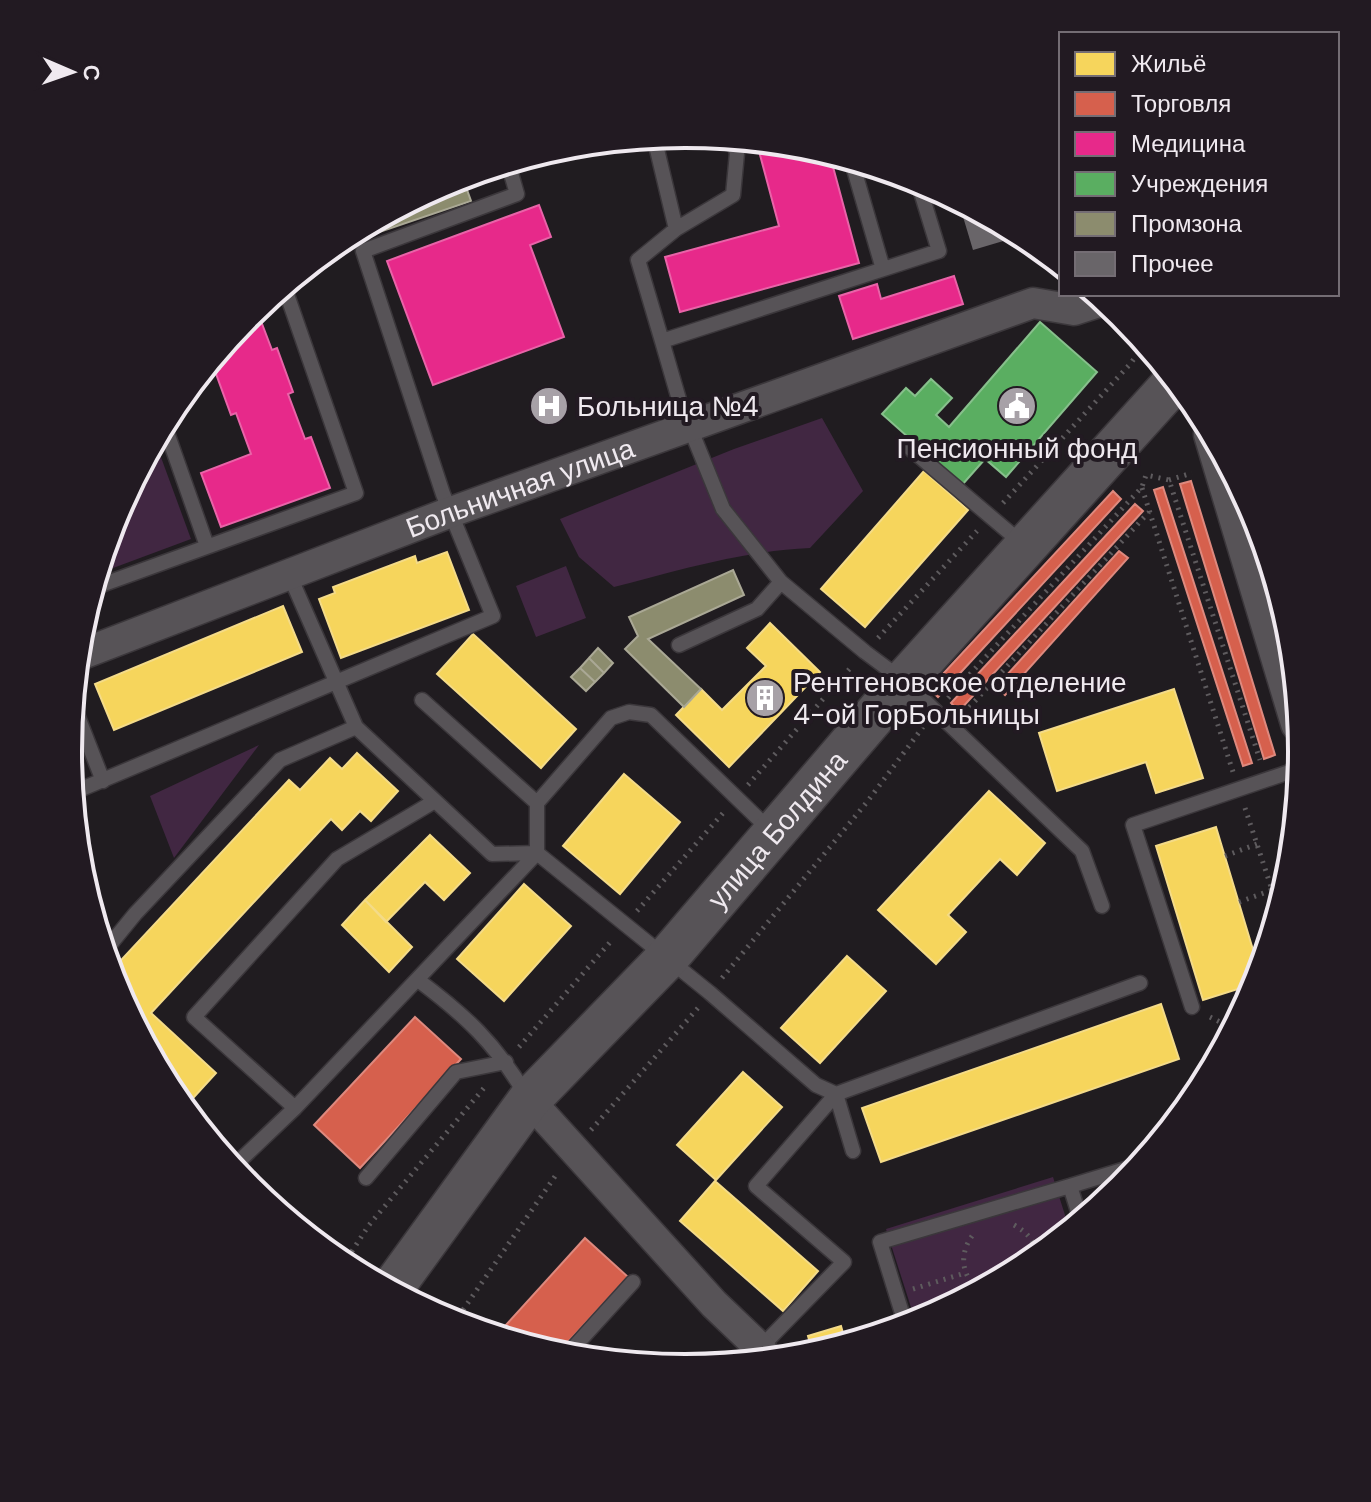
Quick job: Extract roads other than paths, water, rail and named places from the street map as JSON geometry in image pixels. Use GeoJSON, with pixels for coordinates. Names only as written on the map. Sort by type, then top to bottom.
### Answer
{"type":"FeatureCollection","features":[{"type":"Feature","properties":{"kind":"main road","name":"улица Болдина"},"geometry":{"type":"LineString","coordinates":[[402,1283],[529,1100],[667,958],[904,681],[1168,389]]}},
{"type":"Feature","properties":{"kind":"street","name":"Больничная улица"},"geometry":{"type":"LineString","coordinates":[[91,651],[451,512],[1033,303],[1074,310],[1091,304]]}},
{"type":"Feature","properties":{"kind":"street"},"geometry":{"type":"LineString","coordinates":[[529,1100],[714,1304],[759,1349]]}},
{"type":"Feature","properties":{"kind":"lane"},"geometry":{"type":"LineString","coordinates":[[657,149],[676,229]]}},
{"type":"Feature","properties":{"kind":"lane"},"geometry":{"type":"LineString","coordinates":[[736,150],[733,195],[676,229],[638,260],[680,403],[723,509],[781,582],[904,681],[1082,851],[1102,906]]}},
{"type":"Feature","properties":{"kind":"lane"},"geometry":{"type":"LineString","coordinates":[[855,172],[883,269]]}},
{"type":"Feature","properties":{"kind":"lane"},"geometry":{"type":"LineString","coordinates":[[83,789],[493,616],[443,494],[363,251],[517,194],[511,174]]}},
{"type":"Feature","properties":{"kind":"lane"},"geometry":{"type":"LineString","coordinates":[[662,341],[939,251],[922,196]]}},
{"type":"Feature","properties":{"kind":"lane"},"geometry":{"type":"LineString","coordinates":[[106,583],[356,493],[288,297]]}},
{"type":"Feature","properties":{"kind":"lane"},"geometry":{"type":"LineString","coordinates":[[169,439],[207,546]]}},
{"type":"Feature","properties":{"kind":"lane"},"geometry":{"type":"LineString","coordinates":[[906,445],[1024,545]]}},
{"type":"Feature","properties":{"kind":"lane"},"geometry":{"type":"LineString","coordinates":[[289,574],[356,727],[492,854],[537,853],[710,993],[816,1085],[836,1094],[853,1151]]}},
{"type":"Feature","properties":{"kind":"lane"},"geometry":{"type":"LineString","coordinates":[[679,645],[757,609],[781,582]]}},
{"type":"Feature","properties":{"kind":"lane"},"geometry":{"type":"LineString","coordinates":[[422,700],[537,803]]}},
{"type":"Feature","properties":{"kind":"lane"},"geometry":{"type":"LineString","coordinates":[[241,1159],[295,1108],[537,853],[537,803],[611,718],[629,712],[651,715],[774,834]]}},
{"type":"Feature","properties":{"kind":"lane"},"geometry":{"type":"LineString","coordinates":[[113,941],[280,760],[356,727]]}},
{"type":"Feature","properties":{"kind":"lane"},"geometry":{"type":"LineString","coordinates":[[83,729],[103,781]]}},
{"type":"Feature","properties":{"kind":"lane"},"geometry":{"type":"LineString","coordinates":[[1192,1007],[1133,825],[1288,772]]}},
{"type":"Feature","properties":{"kind":"lane"},"geometry":{"type":"LineString","coordinates":[[295,1108],[194,1017],[337,859],[435,801]]}},
{"type":"Feature","properties":{"kind":"lane"},"geometry":{"type":"LineString","coordinates":[[418,980],[463,1014],[506,1062],[529,1100]]}},
{"type":"Feature","properties":{"kind":"lane"},"geometry":{"type":"LineString","coordinates":[[769,1348],[844,1262],[756,1186],[836,1094],[1140,983]]}},
{"type":"Feature","properties":{"kind":"lane"},"geometry":{"type":"LineString","coordinates":[[366,1178],[456,1072],[506,1062]]}},
{"type":"Feature","properties":{"kind":"lane"},"geometry":{"type":"LineString","coordinates":[[902,1314],[880,1242],[1118,1171]]}},
{"type":"Feature","properties":{"kind":"lane"},"geometry":{"type":"LineString","coordinates":[[1070,1186],[1077,1210]]}},
{"type":"Feature","properties":{"kind":"lane"},"geometry":{"type":"LineString","coordinates":[[577,1344],[633,1282]]}},
{"type":"Feature","properties":{"kind":"place","name":"Больница №4"},"geometry":{"type":"Point","coordinates":[549,406]}},
{"type":"Feature","properties":{"kind":"place","name":"Пенсионный фонд"},"geometry":{"type":"Point","coordinates":[1017,406]}},
{"type":"Feature","properties":{"kind":"place","name":"Рентгеновское отделение 4-ой ГорБольницы"},"geometry":{"type":"Point","coordinates":[765,698]}}]}
